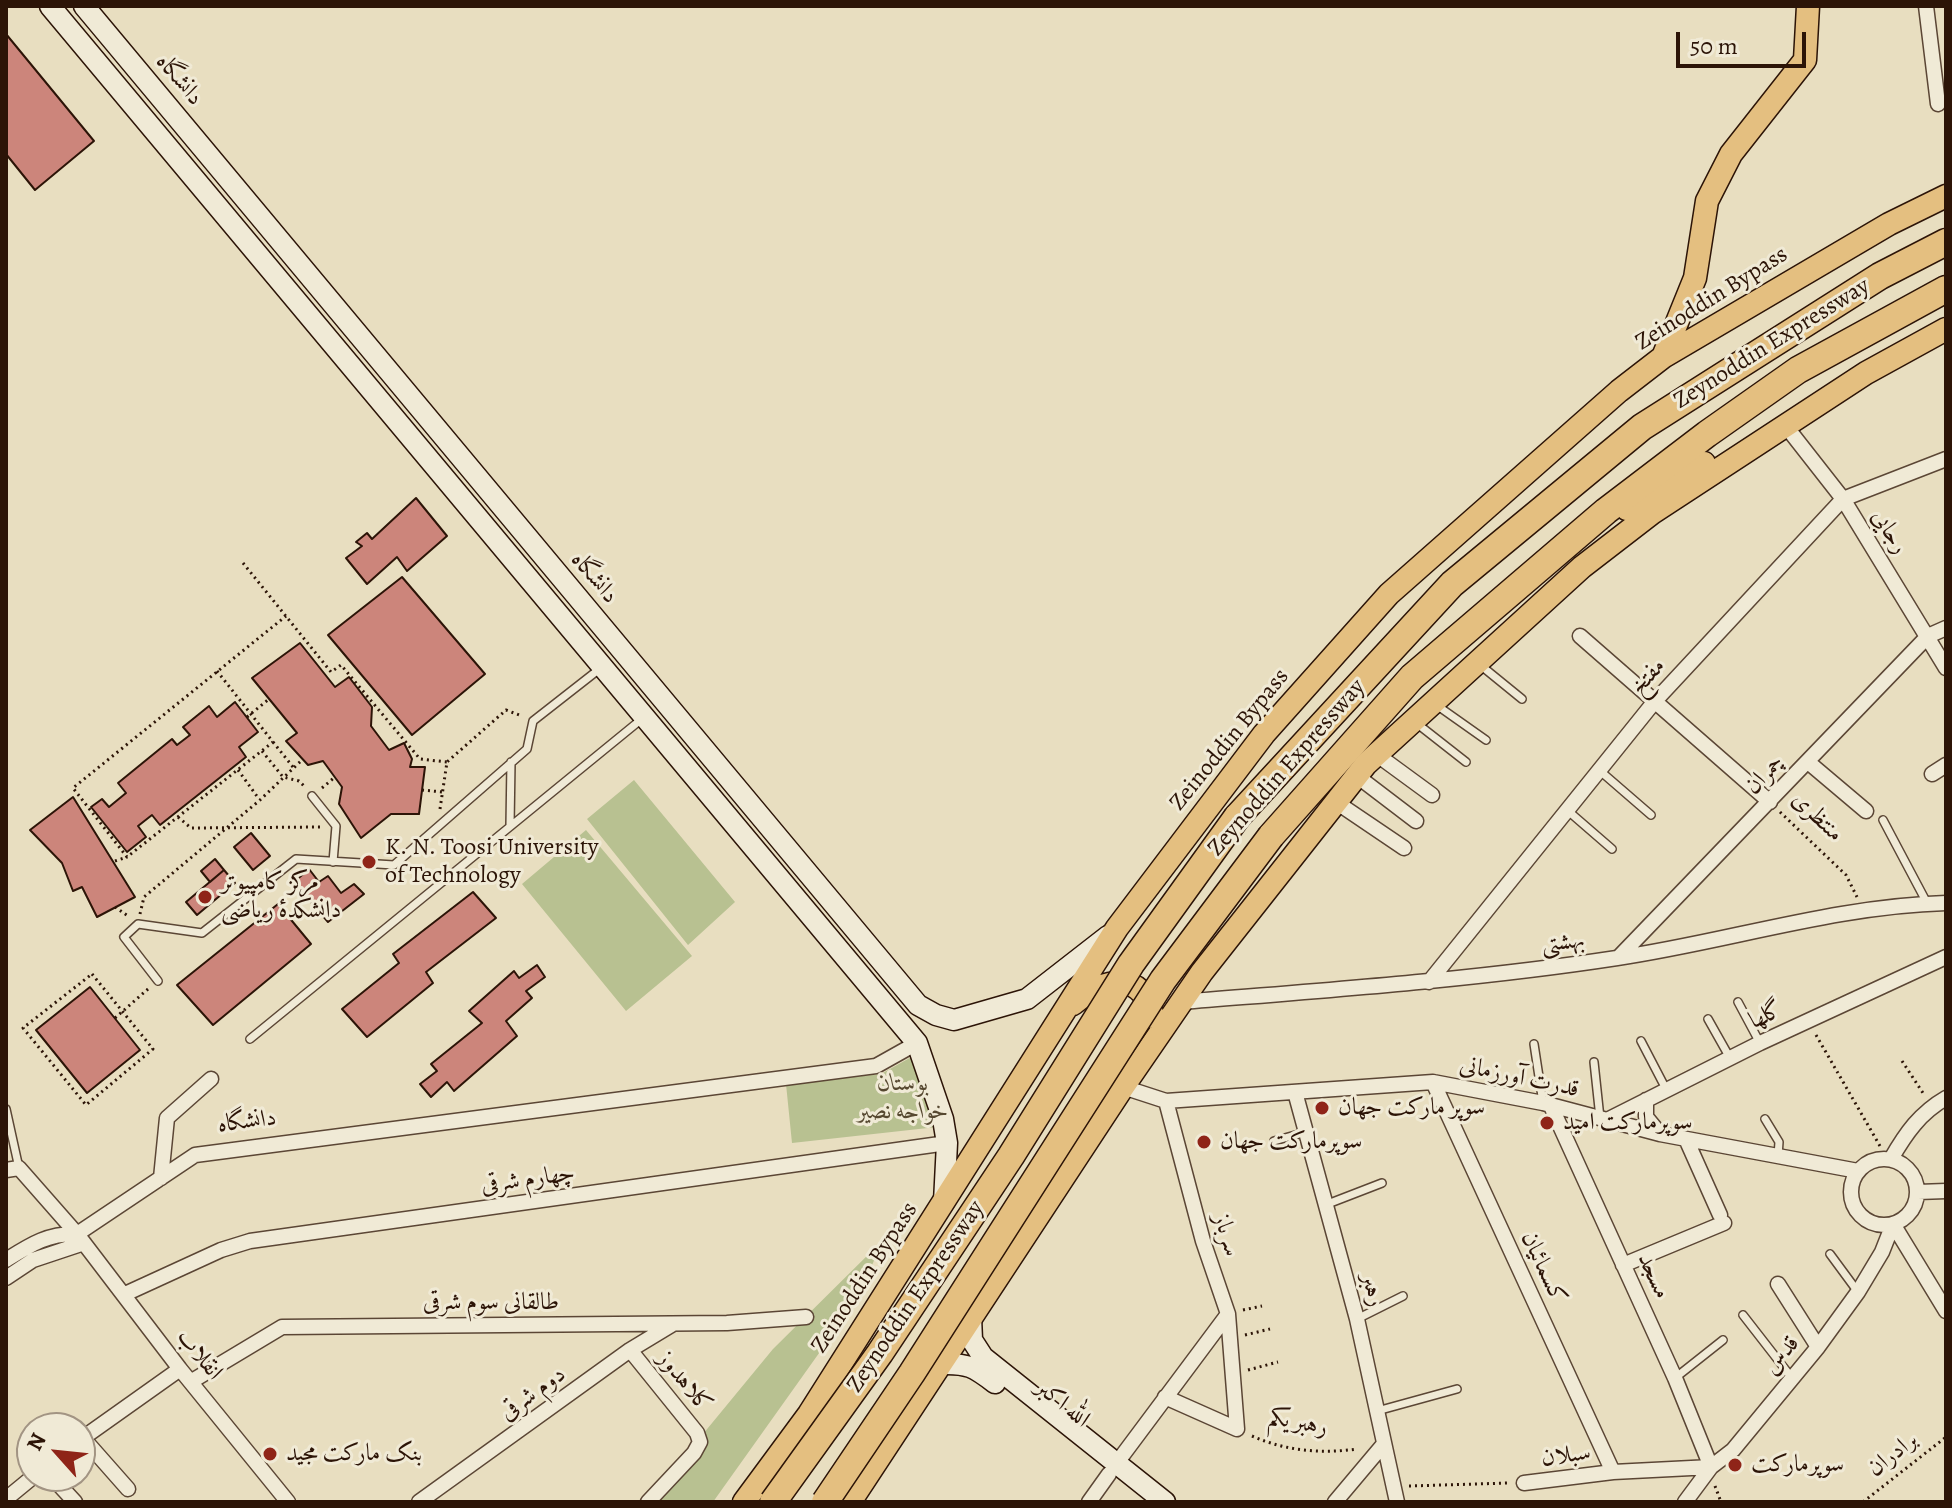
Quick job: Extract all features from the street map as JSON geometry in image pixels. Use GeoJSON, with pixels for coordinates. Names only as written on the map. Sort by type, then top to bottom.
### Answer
{"type":"FeatureCollection","features":[{"type":"Feature","properties":{"kind":"highway","name":"Zeynoddin Expressway"},"geometry":{"type":"LineString","coordinates":[[773,1502],[880,1353],[1011,1156],[1131,964],[1237,817],[1452,584],[1642,427],[1880,276],[1946,242]]}},
{"type":"Feature","properties":{"kind":"highway","name":"Zeynoddin Expressway"},"geometry":{"type":"LineString","coordinates":[[844,1501],[997,1242],[1163,980],[1271,836],[1412,677],[1539,567],[1656,472],[1798,370],[1946,289]]}},
{"type":"Feature","properties":{"kind":"main road","name":"دانشگاه"},"geometry":{"type":"LineString","coordinates":[[50,6],[917,1043],[936,1093],[947,1143],[944,1202]]}},
{"type":"Feature","properties":{"kind":"main road","name":"دانشگاه"},"geometry":{"type":"LineString","coordinates":[[84,6],[918,1005],[954,1020],[1027,999],[1117,928]]}},
{"type":"Feature","properties":{"kind":"main road"},"geometry":{"type":"LineString","coordinates":[[1663,357],[1695,278],[1707,201],[1731,154],[1805,60],[1808,6]]}},
{"type":"Feature","properties":{"kind":"main road","name":"Zeinoddin Bypass"},"geometry":{"type":"LineString","coordinates":[[744,1502],[809,1414],[1117,928],[1264,734],[1389,594],[1619,391],[1663,357],[1889,224],[1946,196]]}},
{"type":"Feature","properties":{"kind":"main road"},"geometry":{"type":"LineString","coordinates":[[1539,567],[1656,490],[1946,329]]}},
{"type":"Feature","properties":{"kind":"main road"},"geometry":{"type":"LineString","coordinates":[[844,1501],[941,1364],[1202,972],[1376,754],[1582,567],[1652,513],[1866,373]]}},
{"type":"Feature","properties":{"kind":"main road"},"geometry":{"type":"LineString","coordinates":[[622,689],[641,675]]}},
{"type":"Feature","properties":{"kind":"main road"},"geometry":{"type":"LineString","coordinates":[[748,841],[769,827]]}},
{"type":"Feature","properties":{"kind":"main road"},"geometry":{"type":"LineString","coordinates":[[1060,1015],[1110,982],[1125,983],[1144,994],[1153,1017],[1143,1047],[1123,1087]]}},
{"type":"Feature","properties":{"kind":"main road"},"geometry":{"type":"LineString","coordinates":[[971,1317],[972,1340],[983,1357],[1112,1469],[1165,1502]]}},
{"type":"Feature","properties":{"kind":"main road","name":"الله اکبر"},"geometry":{"type":"LineString","coordinates":[[941,1364],[964,1363],[975,1368],[1112,1469],[1143,1502]]}},
{"type":"Feature","properties":{"kind":"main road"},"geometry":{"type":"LineString","coordinates":[[773,1502],[772,1481],[780,1452]]}},
{"type":"Feature","properties":{"kind":"street"},"geometry":{"type":"LineString","coordinates":[[1926,6],[1938,104]]}},
{"type":"Feature","properties":{"kind":"street","name":"رجایی"},"geometry":{"type":"LineString","coordinates":[[1785,425],[1843,499],[1946,668]]}},
{"type":"Feature","properties":{"kind":"street","name":"مفتخ"},"geometry":{"type":"LineString","coordinates":[[1429,982],[1655,701],[1843,499],[1946,459]]}},
{"type":"Feature","properties":{"kind":"street","name":"چمران"},"geometry":{"type":"LineString","coordinates":[[1618,958],[1928,636],[1946,628]]}},
{"type":"Feature","properties":{"kind":"street","name":"منتظری"},"geometry":{"type":"LineString","coordinates":[[1580,636],[1770,802]]}},
{"type":"Feature","properties":{"kind":"street"},"geometry":{"type":"LineString","coordinates":[[1376,754],[1432,795]]}},
{"type":"Feature","properties":{"kind":"street"},"geometry":{"type":"LineString","coordinates":[[1808,762],[1866,811]]}},
{"type":"Feature","properties":{"kind":"street"},"geometry":{"type":"LineString","coordinates":[[1932,774],[1946,765]]}},
{"type":"Feature","properties":{"kind":"street"},"geometry":{"type":"LineString","coordinates":[[1357,776],[1416,821]]}},
{"type":"Feature","properties":{"kind":"street"},"geometry":{"type":"LineString","coordinates":[[1336,802],[1404,848]]}},
{"type":"Feature","properties":{"kind":"street","name":"بهشتی"},"geometry":{"type":"LineString","coordinates":[[1182,1002],[1429,982],[1618,958],[1864,911],[1946,903]]}},
{"type":"Feature","properties":{"kind":"street","name":"گلها"},"geometry":{"type":"LineString","coordinates":[[1603,1119],[1946,957]]}},
{"type":"Feature","properties":{"kind":"street","name":"دانشگاه"},"geometry":{"type":"LineString","coordinates":[[81,1238],[195,1155],[876,1066],[917,1043]]}},
{"type":"Feature","properties":{"kind":"street"},"geometry":{"type":"LineString","coordinates":[[161,1178],[167,1118],[211,1079]]}},
{"type":"Feature","properties":{"kind":"street","name":"قدرت آورزمانی"},"geometry":{"type":"LineString","coordinates":[[1166,1101],[1433,1082],[1547,1104],[1660,1134],[1858,1171]]}},
{"type":"Feature","properties":{"kind":"street","name":"کسمائیان"},"geometry":{"type":"LineString","coordinates":[[1433,1082],[1613,1472]]}},
{"type":"Feature","properties":{"kind":"street"},"geometry":{"type":"LineString","coordinates":[[1123,1087],[1166,1101]]}},
{"type":"Feature","properties":{"kind":"street","name":"رهبر"},"geometry":{"type":"LineString","coordinates":[[1295,1092],[1357,1319],[1397,1502]]}},
{"type":"Feature","properties":{"kind":"street"},"geometry":{"type":"LineString","coordinates":[[1887,1158],[1908,1129],[1931,1107],[1946,1098]]}},
{"type":"Feature","properties":{"kind":"street"},"geometry":{"type":"LineString","coordinates":[[1646,1100],[1646,1117],[1660,1134]]}},
{"type":"Feature","properties":{"kind":"street","name":"سرباز"},"geometry":{"type":"LineString","coordinates":[[1166,1101],[1203,1241],[1228,1314],[1237,1429]]}},
{"type":"Feature","properties":{"kind":"street","name":"مسجد"},"geometry":{"type":"LineString","coordinates":[[1547,1104],[1675,1378],[1711,1467]]}},
{"type":"Feature","properties":{"kind":"street"},"geometry":{"type":"LineString","coordinates":[[1623,1265],[1722,1219],[1686,1139]]}},
{"type":"Feature","properties":{"kind":"street","name":"چهارم شرقی"},"geometry":{"type":"LineString","coordinates":[[125,1294],[221,1250],[250,1241],[947,1143]]}},
{"type":"Feature","properties":{"kind":"street"},"geometry":{"type":"LineString","coordinates":[[1887,1158],[1910,1170],[1918,1192],[1911,1212],[1893,1224],[1872,1223],[1856,1210],[1850,1190],[1858,1171],[1865,1164],[1887,1158]]}},
{"type":"Feature","properties":{"kind":"street","name":"انقلاب"},"geometry":{"type":"LineString","coordinates":[[12,1169],[81,1238],[180,1369],[287,1501]]}},
{"type":"Feature","properties":{"kind":"street"},"geometry":{"type":"LineString","coordinates":[[1918,1192],[1946,1191]]}},
{"type":"Feature","properties":{"kind":"street"},"geometry":{"type":"LineString","coordinates":[[1893,1224],[1946,1311]]}},
{"type":"Feature","properties":{"kind":"street","name":"قدس"},"geometry":{"type":"LineString","coordinates":[[1685,1502],[1711,1467],[1733,1450],[1818,1347],[1858,1292],[1882,1252],[1893,1224]]}},
{"type":"Feature","properties":{"kind":"street"},"geometry":{"type":"LineString","coordinates":[[6,1260],[40,1239],[62,1233],[81,1238]]}},
{"type":"Feature","properties":{"kind":"street"},"geometry":{"type":"LineString","coordinates":[[6,1278],[33,1260],[81,1238]]}},
{"type":"Feature","properties":{"kind":"street"},"geometry":{"type":"LineString","coordinates":[[1778,1284],[1818,1347]]}},
{"type":"Feature","properties":{"kind":"street"},"geometry":{"type":"LineString","coordinates":[[1089,1502],[1228,1314]]}},
{"type":"Feature","properties":{"kind":"street","name":"طالقانی سوم شرقی"},"geometry":{"type":"LineString","coordinates":[[192,1381],[282,1327],[727,1323],[806,1317]]}},
{"type":"Feature","properties":{"kind":"street","name":"دوم شرقی"},"geometry":{"type":"LineString","coordinates":[[419,1502],[630,1350],[673,1323]]}},
{"type":"Feature","properties":{"kind":"street","name":"کلاهدوز"},"geometry":{"type":"LineString","coordinates":[[630,1350],[697,1433],[700,1442],[694,1453],[648,1502]]}},
{"type":"Feature","properties":{"kind":"street"},"geometry":{"type":"LineString","coordinates":[[96,1429],[180,1369]]}},
{"type":"Feature","properties":{"kind":"street","name":"رهبر یکم"},"geometry":{"type":"LineString","coordinates":[[1165,1397],[1237,1429]]}},
{"type":"Feature","properties":{"kind":"street"},"geometry":{"type":"LineString","coordinates":[[1335,1502],[1383,1445]]}},
{"type":"Feature","properties":{"kind":"street"},"geometry":{"type":"LineString","coordinates":[[96,1454],[128,1489]]}},
{"type":"Feature","properties":{"kind":"street"},"geometry":{"type":"LineString","coordinates":[[1613,1472],[1711,1467]]}},
{"type":"Feature","properties":{"kind":"street","name":"سبلان"},"geometry":{"type":"LineString","coordinates":[[1524,1483],[1613,1472]]}},
{"type":"Feature","properties":{"kind":"lane"},"geometry":{"type":"LineString","coordinates":[[1477,662],[1522,699]]}},
{"type":"Feature","properties":{"kind":"lane"},"geometry":{"type":"LineString","coordinates":[[158,981],[124,937],[138,924],[202,933],[296,859],[394,865],[527,749],[533,721],[603,666]]}},
{"type":"Feature","properties":{"kind":"lane"},"geometry":{"type":"LineString","coordinates":[[1433,702],[1486,740]]}},
{"type":"Feature","properties":{"kind":"lane"},"geometry":{"type":"LineString","coordinates":[[250,1039],[645,717]]}},
{"type":"Feature","properties":{"kind":"lane"},"geometry":{"type":"LineString","coordinates":[[1413,721],[1466,762]]}},
{"type":"Feature","properties":{"kind":"lane"},"geometry":{"type":"LineString","coordinates":[[510,826],[511,762]]}},
{"type":"Feature","properties":{"kind":"lane"},"geometry":{"type":"LineString","coordinates":[[1599,770],[1651,815]]}},
{"type":"Feature","properties":{"kind":"lane"},"geometry":{"type":"LineString","coordinates":[[312,796],[336,826],[333,862]]}},
{"type":"Feature","properties":{"kind":"lane"},"geometry":{"type":"LineString","coordinates":[[1567,810],[1612,849]]}},
{"type":"Feature","properties":{"kind":"lane"},"geometry":{"type":"LineString","coordinates":[[1883,820],[1927,903]]}},
{"type":"Feature","properties":{"kind":"lane"},"geometry":{"type":"LineString","coordinates":[[1738,1002],[1760,1043]]}},
{"type":"Feature","properties":{"kind":"lane"},"geometry":{"type":"LineString","coordinates":[[1708,1019],[1730,1058]]}},
{"type":"Feature","properties":{"kind":"lane"},"geometry":{"type":"LineString","coordinates":[[1641,1041],[1666,1089]]}},
{"type":"Feature","properties":{"kind":"lane"},"geometry":{"type":"LineString","coordinates":[[1534,1044],[1547,1104]]}},
{"type":"Feature","properties":{"kind":"lane"},"geometry":{"type":"LineString","coordinates":[[1594,1062],[1603,1119]]}},
{"type":"Feature","properties":{"kind":"lane"},"geometry":{"type":"LineString","coordinates":[[6,1109],[12,1169]]}},
{"type":"Feature","properties":{"kind":"lane"},"geometry":{"type":"LineString","coordinates":[[1765,1119],[1779,1142],[1778,1156]]}},
{"type":"Feature","properties":{"kind":"lane"},"geometry":{"type":"LineString","coordinates":[[1274,1141],[1306,1132]]}},
{"type":"Feature","properties":{"kind":"lane"},"geometry":{"type":"LineString","coordinates":[[1325,1205],[1382,1183]]}},
{"type":"Feature","properties":{"kind":"lane"},"geometry":{"type":"LineString","coordinates":[[1830,1254],[1858,1292]]}},
{"type":"Feature","properties":{"kind":"lane"},"geometry":{"type":"LineString","coordinates":[[1357,1319],[1403,1296]]}},
{"type":"Feature","properties":{"kind":"lane"},"geometry":{"type":"LineString","coordinates":[[1743,1315],[1792,1378]]}},
{"type":"Feature","properties":{"kind":"lane"},"geometry":{"type":"LineString","coordinates":[[1675,1378],[1723,1340]]}},
{"type":"Feature","properties":{"kind":"lane"},"geometry":{"type":"LineString","coordinates":[[1377,1411],[1457,1389]]}},
{"type":"Feature","properties":{"kind":"path"},"geometry":{"type":"LineString","coordinates":[[243,563],[331,672],[341,665],[420,759],[447,762]]}},
{"type":"Feature","properties":{"kind":"path"},"geometry":{"type":"LineString","coordinates":[[127,857],[73,788],[286,616]]}},
{"type":"Feature","properties":{"kind":"path"},"geometry":{"type":"LineString","coordinates":[[217,671],[293,767]]}},
{"type":"Feature","properties":{"kind":"path"},"geometry":{"type":"LineString","coordinates":[[247,717],[269,699]]}},
{"type":"Feature","properties":{"kind":"path"},"geometry":{"type":"LineString","coordinates":[[435,829],[447,762],[506,710],[533,721]]}},
{"type":"Feature","properties":{"kind":"path"},"geometry":{"type":"LineString","coordinates":[[115,861],[127,857],[273,742]]}},
{"type":"Feature","properties":{"kind":"path"},"geometry":{"type":"LineString","coordinates":[[262,751],[283,777],[299,781]]}},
{"type":"Feature","properties":{"kind":"path"},"geometry":{"type":"LineString","coordinates":[[138,924],[144,897],[260,800],[303,759]]}},
{"type":"Feature","properties":{"kind":"path"},"geometry":{"type":"LineString","coordinates":[[238,770],[260,800]]}},
{"type":"Feature","properties":{"kind":"path"},"geometry":{"type":"LineString","coordinates":[[312,796],[335,777]]}},
{"type":"Feature","properties":{"kind":"path"},"geometry":{"type":"LineString","coordinates":[[422,790],[443,792]]}},
{"type":"Feature","properties":{"kind":"path","name":"منتظری"},"geometry":{"type":"LineString","coordinates":[[1770,802],[1846,875],[1864,911]]}},
{"type":"Feature","properties":{"kind":"path"},"geometry":{"type":"LineString","coordinates":[[178,817],[191,828],[336,826]]}},
{"type":"Feature","properties":{"kind":"path"},"geometry":{"type":"LineString","coordinates":[[92,974],[123,1012],[153,1049],[86,1105],[23,1028],[92,974]]}},
{"type":"Feature","properties":{"kind":"path"},"geometry":{"type":"LineString","coordinates":[[115,1018],[158,981]]}},
{"type":"Feature","properties":{"kind":"path"},"geometry":{"type":"LineString","coordinates":[[1807,1021],[1887,1158]]}},
{"type":"Feature","properties":{"kind":"path"},"geometry":{"type":"LineString","coordinates":[[1902,1061],[1931,1107]]}},
{"type":"Feature","properties":{"kind":"path"},"geometry":{"type":"LineString","coordinates":[[1228,1314],[1262,1306]]}},
{"type":"Feature","properties":{"kind":"path"},"geometry":{"type":"LineString","coordinates":[[1229,1339],[1270,1329]]}},
{"type":"Feature","properties":{"kind":"path"},"geometry":{"type":"LineString","coordinates":[[1232,1373],[1278,1362]]}},
{"type":"Feature","properties":{"kind":"path","name":"رهبر یکم"},"geometry":{"type":"LineString","coordinates":[[1237,1429],[1272,1445],[1311,1452],[1383,1445]]}},
{"type":"Feature","properties":{"kind":"path","name":"برادران"},"geometry":{"type":"LineString","coordinates":[[1863,1502],[1946,1437]]}},
{"type":"Feature","properties":{"kind":"path"},"geometry":{"type":"LineString","coordinates":[[1393,1486],[1524,1483]]}},
{"type":"Feature","properties":{"kind":"green space"},"geometry":{"type":"Polygon","coordinates":[[[634,780],[735,902],[688,945],[587,819],[634,780]]]}},
{"type":"Feature","properties":{"kind":"green space"},"geometry":{"type":"Polygon","coordinates":[[[586,830],[692,956],[626,1011],[522,884],[586,830]]]}},
{"type":"Feature","properties":{"kind":"green space","name":"بوستان خواجه نصیر"},"geometry":{"type":"Polygon","coordinates":[[[915,1055],[937,1127],[792,1143],[786,1084],[881,1074],[915,1055]]]}},
{"type":"Feature","properties":{"kind":"green space"},"geometry":{"type":"Polygon","coordinates":[[[882,1241],[859,1297],[713,1502],[647,1502],[773,1349],[882,1241]]]}},
{"type":"Feature","properties":{"kind":"building"},"geometry":{"type":"Polygon","coordinates":[[[6,34],[94,141],[35,190],[6,154],[6,34]]]}},
{"type":"Feature","properties":{"kind":"building"},"geometry":{"type":"Polygon","coordinates":[[[416,498],[447,536],[407,571],[397,557],[367,584],[346,558],[362,546],[356,542],[367,533],[372,539],[416,498]]]}},
{"type":"Feature","properties":{"kind":"building"},"geometry":{"type":"Polygon","coordinates":[[[402,577],[485,674],[412,735],[328,635],[402,577]]]}},
{"type":"Feature","properties":{"kind":"building"},"geometry":{"type":"Polygon","coordinates":[[[300,643],[335,687],[349,677],[372,707],[371,726],[389,750],[404,743],[412,759],[410,767],[425,767],[419,814],[391,814],[361,838],[339,804],[342,787],[323,761],[308,765],[286,741],[297,733],[252,678],[300,643]]]}},
{"type":"Feature","properties":{"kind":"building"},"geometry":{"type":"Polygon","coordinates":[[[235,702],[258,732],[239,747],[246,757],[160,825],[152,815],[138,826],[146,837],[127,852],[91,807],[102,799],[109,807],[126,793],[118,783],[172,739],[177,745],[190,735],[183,727],[209,706],[217,717],[235,702]]]}},
{"type":"Feature","properties":{"kind":"building"},"geometry":{"type":"Polygon","coordinates":[[[73,797],[135,897],[97,917],[82,887],[73,891],[62,863],[30,830],[73,797]]]}},
{"type":"Feature","properties":{"kind":"building"},"geometry":{"type":"Polygon","coordinates":[[[251,833],[270,856],[253,870],[234,847],[251,833]]]}},
{"type":"Feature","properties":{"kind":"building"},"geometry":{"type":"Polygon","coordinates":[[[215,859],[224,870],[210,882],[201,871],[215,859]]]}},
{"type":"Feature","properties":{"kind":"building"},"geometry":{"type":"Polygon","coordinates":[[[309,869],[319,882],[328,876],[341,893],[354,884],[364,894],[328,922],[294,882],[309,869]]]}},
{"type":"Feature","properties":{"kind":"building","name":"مرکز کامپیوتر دانشکدهٔ ریاضی"},"geometry":{"type":"Polygon","coordinates":[[[224,870],[235,883],[197,915],[186,902],[224,870]]]}},
{"type":"Feature","properties":{"kind":"building"},"geometry":{"type":"Polygon","coordinates":[[[473,892],[496,918],[426,972],[433,983],[367,1037],[342,1009],[399,963],[393,954],[473,892]]]}},
{"type":"Feature","properties":{"kind":"building"},"geometry":{"type":"Polygon","coordinates":[[[278,904],[311,944],[213,1025],[177,985],[278,904]]]}},
{"type":"Feature","properties":{"kind":"building"},"geometry":{"type":"Polygon","coordinates":[[[537,965],[545,977],[526,991],[532,998],[506,1021],[517,1036],[454,1091],[447,1082],[431,1097],[420,1084],[437,1071],[431,1064],[482,1023],[469,1011],[514,971],[519,978],[537,965]]]}},
{"type":"Feature","properties":{"kind":"building"},"geometry":{"type":"Polygon","coordinates":[[[90,987],[140,1050],[87,1093],[36,1030],[90,987]]]}},
{"type":"Feature","properties":{"kind":"place","name":"K. N. Toosi University of Technology"},"geometry":{"type":"Point","coordinates":[369,862]}},
{"type":"Feature","properties":{"kind":"place","name":"مرکز کامپیوتر دانشکدهٔ ریاضی"},"geometry":{"type":"Point","coordinates":[205,897]}},
{"type":"Feature","properties":{"kind":"place","name":"سوپر مارکت جهان"},"geometry":{"type":"Point","coordinates":[1322,1108]}},
{"type":"Feature","properties":{"kind":"place","name":"سوپرمارکت امید"},"geometry":{"type":"Point","coordinates":[1547,1123]}},
{"type":"Feature","properties":{"kind":"place","name":"سوپرمارکت جهان"},"geometry":{"type":"Point","coordinates":[1204,1142]}},
{"type":"Feature","properties":{"kind":"place","name":"بنک‌ مارکت مجید"},"geometry":{"type":"Point","coordinates":[270,1454]}},
{"type":"Feature","properties":{"kind":"place","name":"سوپرمارکت"},"geometry":{"type":"Point","coordinates":[1735,1465]}}]}
